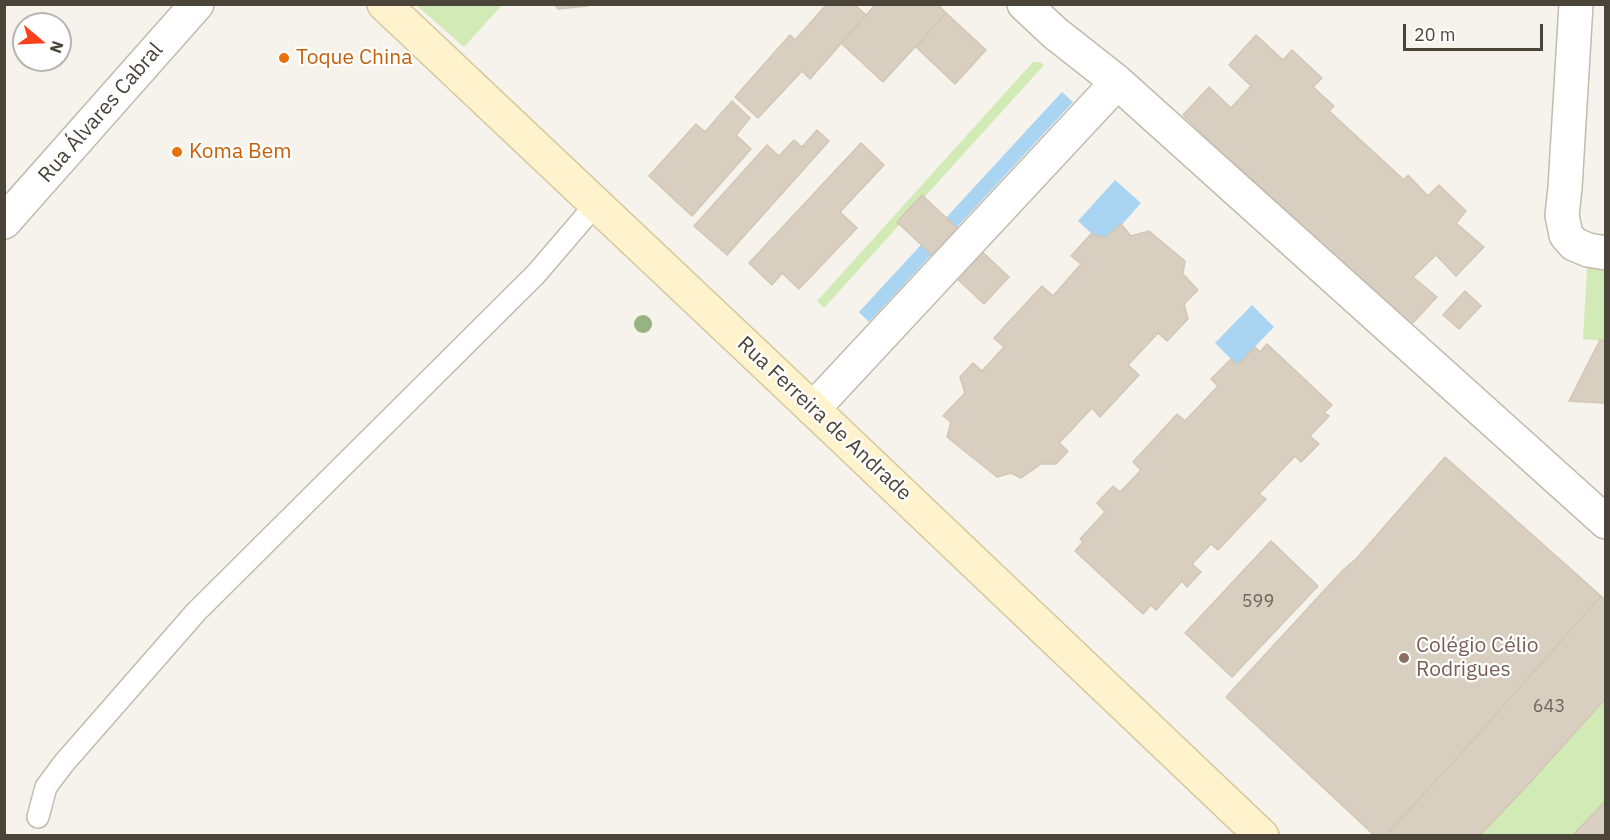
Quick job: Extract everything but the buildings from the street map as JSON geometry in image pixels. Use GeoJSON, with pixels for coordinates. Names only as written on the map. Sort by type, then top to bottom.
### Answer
{"type":"FeatureCollection","features":[{"type":"Feature","properties":{"kind":"street","name":"Rua Álvares Cabral"},"geometry":{"type":"LineString","coordinates":[[4,222],[197,4]]}},
{"type":"Feature","properties":{"kind":"street","name":"Rua Ferreira de Andrade"},"geometry":{"type":"LineString","coordinates":[[384,4],[1262,836]]}},
{"type":"Feature","properties":{"kind":"street"},"geometry":{"type":"LineString","coordinates":[[1024,4],[1055,33],[1116,81],[1605,522]]}},
{"type":"Feature","properties":{"kind":"street"},"geometry":{"type":"LineString","coordinates":[[1576,4],[1562,215],[1566,235],[1574,244],[1605,253]]}},
{"type":"Feature","properties":{"kind":"street"},"geometry":{"type":"LineString","coordinates":[[813,409],[1116,81]]}},
{"type":"Feature","properties":{"kind":"lane"},"geometry":{"type":"LineString","coordinates":[[38,817],[46,787],[64,763],[196,612],[536,274],[596,204]]}},
{"type":"Feature","properties":{"kind":"green space"},"geometry":{"type":"Polygon","coordinates":[[[416,5],[502,5],[464,47],[416,5]]]}},
{"type":"Feature","properties":{"kind":"green space"},"geometry":{"type":"Polygon","coordinates":[[[1033,62],[1041,62],[1044,65],[824,308],[817,301],[1033,62]]]}},
{"type":"Feature","properties":{"kind":"green space"},"geometry":{"type":"Polygon","coordinates":[[[1588,251],[1605,252],[1605,341],[1583,339],[1588,251]]]}},
{"type":"Feature","properties":{"kind":"green space"},"geometry":{"type":"Polygon","coordinates":[[[1605,698],[1605,801],[1573,835],[1479,836],[1605,698]]]}},
{"type":"Feature","properties":{"kind":"water"},"geometry":{"type":"Polygon","coordinates":[[[1062,92],[1073,102],[869,322],[859,312],[1062,92]]]}},
{"type":"Feature","properties":{"kind":"water"},"geometry":{"type":"Polygon","coordinates":[[[1115,180],[1141,203],[1104,245],[1078,221],[1115,180]]]}},
{"type":"Feature","properties":{"kind":"water"},"geometry":{"type":"Polygon","coordinates":[[[1252,305],[1274,327],[1237,365],[1215,343],[1252,305]]]}},
{"type":"Feature","properties":{"kind":"place","name":"Toque China"},"geometry":{"type":"Point","coordinates":[284,58]}},
{"type":"Feature","properties":{"kind":"place","name":"Koma Bem"},"geometry":{"type":"Point","coordinates":[177,152]}},
{"type":"Feature","properties":{"kind":"place","name":"Colégio Célio Rodrigues"},"geometry":{"type":"Point","coordinates":[1404,658]}}]}
